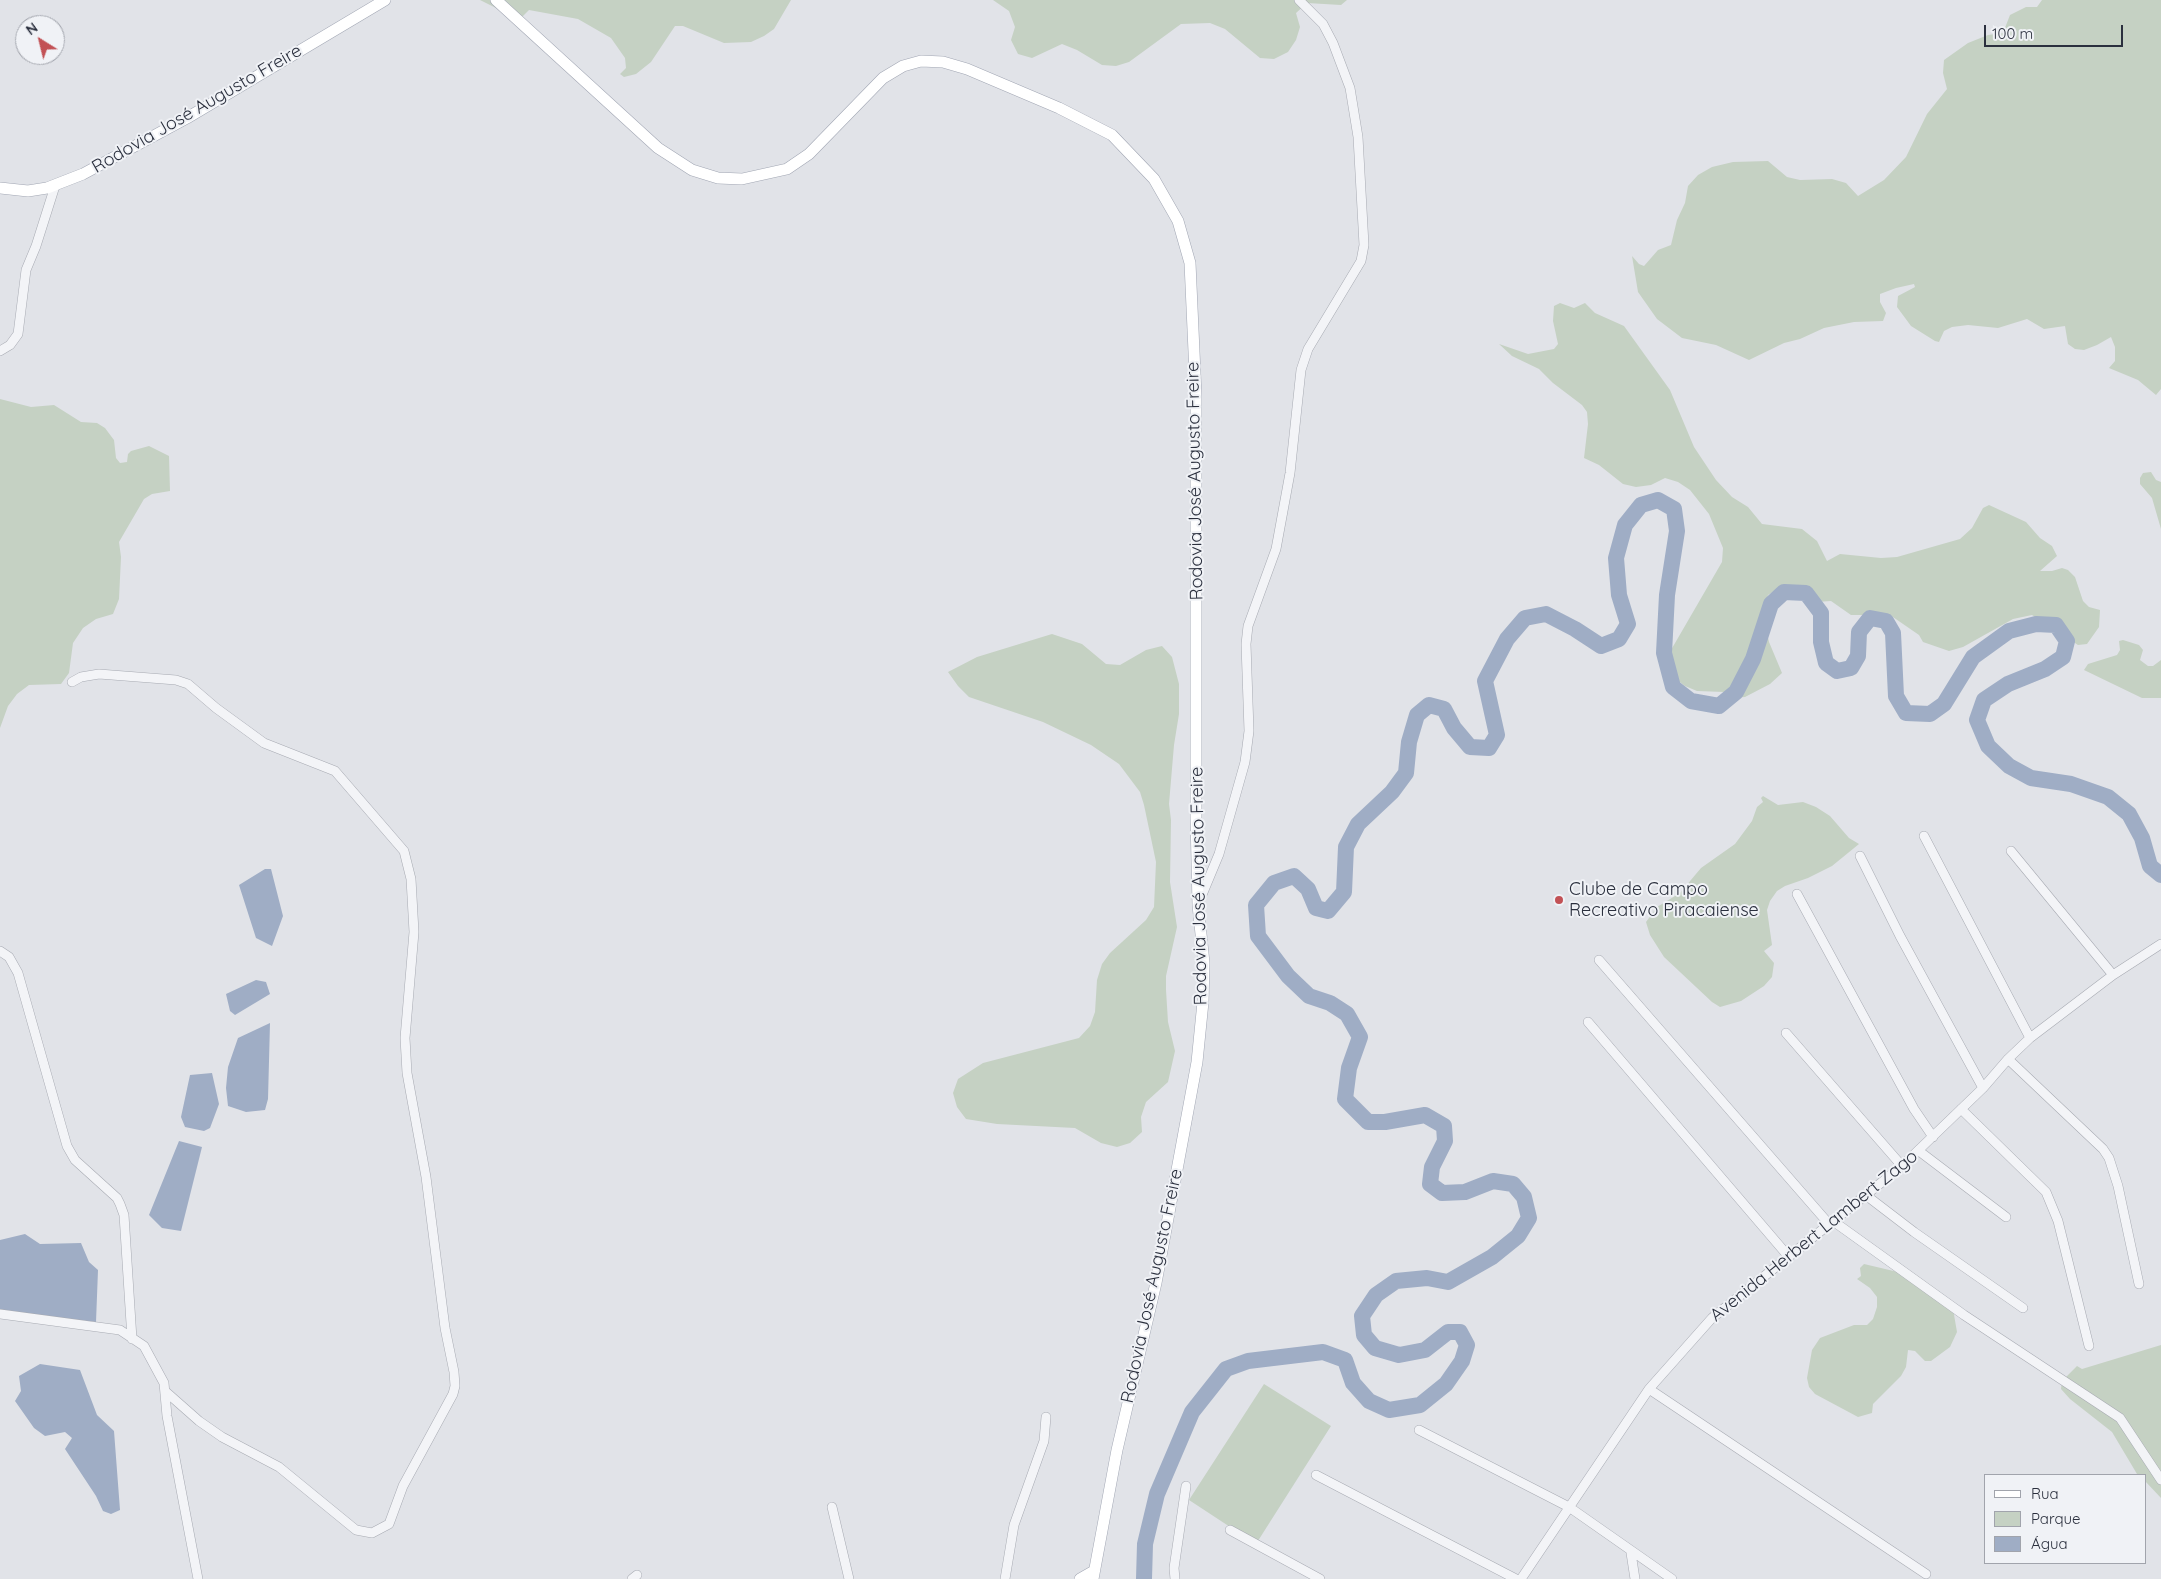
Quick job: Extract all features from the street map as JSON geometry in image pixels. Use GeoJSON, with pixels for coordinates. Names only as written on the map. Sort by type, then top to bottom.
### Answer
{"type":"FeatureCollection","features":[{"type":"Feature","properties":{"kind":"main road","name":"Rodovia José Augusto Freire"},"geometry":{"type":"LineString","coordinates":[[0,188],[28,190],[55,186],[83,174],[187,118],[385,0]]}},
{"type":"Feature","properties":{"kind":"main road","name":"Rodovia José Augusto Freire"},"geometry":{"type":"LineString","coordinates":[[496,0],[658,148],[692,170],[718,178],[742,179],[787,170],[809,154],[883,78],[903,66],[921,61],[943,62],[967,69],[1059,108],[1112,135],[1154,179],[1178,221],[1190,263],[1196,396],[1198,905],[1204,963],[1197,1062],[1156,1283],[1117,1450],[1093,1575]]}},
{"type":"Feature","properties":{"kind":"main road"},"geometry":{"type":"LineString","coordinates":[[1080,1579],[1093,1575]]}},
{"type":"Feature","properties":{"kind":"street"},"geometry":{"type":"LineString","coordinates":[[1198,905],[1219,854],[1245,762],[1249,731],[1246,644],[1248,626],[1276,549],[1290,473],[1301,370],[1308,349],[1361,261],[1364,245],[1358,137],[1350,88],[1333,43],[1323,24],[1300,0]]}},
{"type":"Feature","properties":{"kind":"street"},"geometry":{"type":"LineString","coordinates":[[0,351],[10,345],[18,334],[26,270],[36,246],[55,186]]}},
{"type":"Feature","properties":{"kind":"street"},"geometry":{"type":"LineString","coordinates":[[72,682],[81,677],[98,674],[176,680],[188,684],[216,708],[264,742],[335,772],[404,851],[411,878],[414,932],[405,1038],[407,1073],[426,1177],[445,1328],[455,1386],[404,1486],[394,1517],[386,1528],[379,1532],[364,1533],[356,1530],[279,1467],[222,1437],[199,1422],[165,1391]]}},
{"type":"Feature","properties":{"kind":"street"},"geometry":{"type":"LineString","coordinates":[[1924,836],[2030,1038]]}},
{"type":"Feature","properties":{"kind":"street"},"geometry":{"type":"LineString","coordinates":[[2011,851],[2113,975]]}},
{"type":"Feature","properties":{"kind":"street"},"geometry":{"type":"LineString","coordinates":[[1860,856],[1900,936],[1983,1088]]}},
{"type":"Feature","properties":{"kind":"street"},"geometry":{"type":"LineString","coordinates":[[1797,894],[1914,1108],[1933,1137]]}},
{"type":"Feature","properties":{"kind":"street","name":"Avenida Herbert Lambert Zago"},"geometry":{"type":"LineString","coordinates":[[1521,1579],[1649,1388],[1712,1318],[1867,1196],[1920,1151],[2030,1038],[2113,975],[2161,944]]}},
{"type":"Feature","properties":{"kind":"street"},"geometry":{"type":"LineString","coordinates":[[0,951],[14,963],[18,973],[67,1146],[75,1160],[118,1198],[124,1215],[132,1339]]}},
{"type":"Feature","properties":{"kind":"street"},"geometry":{"type":"LineString","coordinates":[[1599,960],[1831,1223],[1964,1315],[2120,1418],[2161,1480]]}},
{"type":"Feature","properties":{"kind":"street"},"geometry":{"type":"LineString","coordinates":[[1588,1022],[1789,1257]]}},
{"type":"Feature","properties":{"kind":"street"},"geometry":{"type":"LineString","coordinates":[[1786,1032],[1902,1166]]}},
{"type":"Feature","properties":{"kind":"street"},"geometry":{"type":"LineString","coordinates":[[2008,1059],[2103,1149],[2109,1158],[2118,1186],[2139,1284]]}},
{"type":"Feature","properties":{"kind":"street"},"geometry":{"type":"LineString","coordinates":[[1961,1109],[2046,1192],[2058,1221],[2089,1346]]}},
{"type":"Feature","properties":{"kind":"street"},"geometry":{"type":"LineString","coordinates":[[1920,1151],[2006,1217]]}},
{"type":"Feature","properties":{"kind":"street"},"geometry":{"type":"LineString","coordinates":[[1867,1196],[1914,1232],[2024,1308]]}},
{"type":"Feature","properties":{"kind":"street"},"geometry":{"type":"LineString","coordinates":[[0,1314],[120,1330],[144,1346],[164,1383],[168,1416],[198,1579]]}},
{"type":"Feature","properties":{"kind":"street"},"geometry":{"type":"LineString","coordinates":[[1649,1388],[1926,1574]]}},
{"type":"Feature","properties":{"kind":"street"},"geometry":{"type":"LineString","coordinates":[[1005,1579],[1014,1525],[1044,1441],[1046,1417]]}},
{"type":"Feature","properties":{"kind":"street"},"geometry":{"type":"LineString","coordinates":[[1419,1430],[1569,1508],[1631,1553],[1672,1579]]}},
{"type":"Feature","properties":{"kind":"street"},"geometry":{"type":"LineString","coordinates":[[1316,1475],[1516,1579]]}},
{"type":"Feature","properties":{"kind":"street"},"geometry":{"type":"LineString","coordinates":[[1175,1579],[1174,1568],[1186,1486]]}},
{"type":"Feature","properties":{"kind":"street"},"geometry":{"type":"LineString","coordinates":[[832,1507],[849,1579]]}},
{"type":"Feature","properties":{"kind":"street"},"geometry":{"type":"LineString","coordinates":[[1230,1530],[1320,1579]]}},
{"type":"Feature","properties":{"kind":"street"},"geometry":{"type":"LineString","coordinates":[[1631,1553],[1635,1579]]}},
{"type":"Feature","properties":{"kind":"green space"},"geometry":{"type":"Polygon","coordinates":[[[480,0],[791,0],[774,29],[751,42],[724,43],[683,26],[675,26],[651,62],[636,74],[624,77],[620,74],[626,68],[625,58],[611,38],[578,19],[529,10],[521,18],[516,18],[480,0]]]}},
{"type":"Feature","properties":{"kind":"green space"},"geometry":{"type":"Polygon","coordinates":[[[993,0],[1347,0],[1341,5],[1307,3],[1296,13],[1300,27],[1296,40],[1288,52],[1274,59],[1260,58],[1225,29],[1210,23],[1181,24],[1129,62],[1116,66],[1102,65],[1077,50],[1062,44],[1032,58],[1018,54],[1011,40],[1015,27],[1009,11],[993,0]]]}},
{"type":"Feature","properties":{"kind":"green space"},"geometry":{"type":"Polygon","coordinates":[[[2042,0],[2161,0],[2161,389],[2156,395],[2138,380],[2109,368],[2115,361],[2115,347],[2111,337],[2084,350],[2075,349],[2068,344],[2065,326],[2044,329],[2027,319],[1998,328],[1968,325],[1952,327],[1944,331],[1939,342],[1935,341],[1911,326],[1897,307],[1898,296],[1915,287],[1914,284],[1880,294],[1880,302],[1886,313],[1883,321],[1854,322],[1824,328],[1800,339],[1784,343],[1749,360],[1716,345],[1682,338],[1657,319],[1638,292],[1632,256],[1639,264],[1644,266],[1658,250],[1671,245],[1677,220],[1685,203],[1688,186],[1698,175],[1712,167],[1733,162],[1768,161],[1787,177],[1800,180],[1832,179],[1846,183],[1858,196],[1884,180],[1906,157],[1927,114],[1947,89],[1943,73],[1944,60],[1968,43],[1988,35],[2003,33],[2010,15],[2026,7],[2037,7],[2042,0]]]}},
{"type":"Feature","properties":{"kind":"green space"},"geometry":{"type":"Polygon","coordinates":[[[1560,303],[1574,308],[1585,303],[1595,313],[1624,326],[1670,390],[1694,447],[1716,480],[1732,497],[1748,507],[1762,524],[1802,529],[1817,541],[1827,561],[1840,554],[1881,558],[1897,557],[1960,539],[1972,528],[1983,508],[1989,505],[2026,522],[2040,538],[2052,546],[2057,556],[2040,571],[2052,571],[2062,568],[2068,570],[2075,577],[2083,601],[2089,607],[2100,610],[2099,627],[2087,644],[2078,645],[2032,615],[2013,619],[1963,647],[1949,651],[1923,642],[1919,635],[1890,615],[1851,615],[1831,601],[1816,602],[1805,593],[1782,586],[1768,595],[1763,614],[1769,642],[1782,673],[1770,684],[1745,697],[1734,698],[1724,692],[1697,691],[1685,686],[1668,673],[1671,650],[1722,562],[1723,548],[1709,514],[1690,490],[1678,482],[1665,478],[1651,485],[1636,487],[1623,484],[1599,465],[1584,458],[1588,424],[1587,412],[1582,405],[1553,383],[1539,369],[1512,356],[1499,344],[1528,354],[1554,349],[1558,344],[1553,321],[1554,306],[1560,303]]]}},
{"type":"Feature","properties":{"kind":"green space"},"geometry":{"type":"Polygon","coordinates":[[[0,399],[31,407],[54,405],[81,422],[97,423],[105,428],[114,440],[116,458],[120,463],[127,462],[128,454],[131,451],[149,446],[169,456],[170,491],[152,494],[144,499],[119,542],[121,557],[119,599],[113,614],[96,619],[83,628],[73,643],[69,673],[61,684],[29,685],[17,694],[8,706],[0,728],[0,399]]]}},
{"type":"Feature","properties":{"kind":"green space"},"geometry":{"type":"Polygon","coordinates":[[[2151,472],[2156,480],[2161,482],[2161,529],[2152,498],[2140,484],[2140,478],[2143,473],[2151,472]]]}},
{"type":"Feature","properties":{"kind":"green space"},"geometry":{"type":"Polygon","coordinates":[[[1052,634],[1082,644],[1106,664],[1120,665],[1146,650],[1162,646],[1172,657],[1179,684],[1179,714],[1174,745],[1169,804],[1171,820],[1170,882],[1177,927],[1166,976],[1168,1022],[1175,1051],[1168,1082],[1146,1102],[1141,1117],[1142,1132],[1130,1143],[1117,1147],[1101,1143],[1075,1128],[997,1124],[966,1119],[957,1107],[953,1093],[958,1079],[983,1063],[1079,1038],[1090,1026],[1095,1012],[1097,980],[1102,964],[1110,953],[1146,920],[1154,907],[1156,862],[1144,805],[1140,792],[1119,764],[1091,745],[1043,722],[969,697],[948,672],[977,657],[1052,634]]]}},
{"type":"Feature","properties":{"kind":"green space"},"geometry":{"type":"Polygon","coordinates":[[[2123,640],[2139,645],[2143,650],[2140,660],[2148,666],[2153,666],[2161,660],[2161,698],[2142,698],[2084,670],[2088,664],[2117,655],[2120,650],[2119,641],[2123,640]]]}},
{"type":"Feature","properties":{"kind":"green space"},"geometry":{"type":"Polygon","coordinates":[[[1763,796],[1778,805],[1803,802],[1816,807],[1830,816],[1849,838],[1859,844],[1832,866],[1777,891],[1770,901],[1767,910],[1772,945],[1764,951],[1774,963],[1772,977],[1764,986],[1741,1001],[1720,1007],[1712,1002],[1664,957],[1650,935],[1646,922],[1657,907],[1680,893],[1701,868],[1735,844],[1752,821],[1757,807],[1763,802],[1761,798],[1763,796]]]}},
{"type":"Feature","properties":{"kind":"green space"},"geometry":{"type":"Polygon","coordinates":[[[1864,1264],[1902,1273],[1916,1286],[1928,1288],[1953,1309],[1957,1332],[1950,1347],[1931,1361],[1925,1361],[1915,1351],[1908,1350],[1906,1367],[1901,1376],[1873,1404],[1872,1413],[1858,1417],[1815,1394],[1809,1387],[1807,1378],[1812,1350],[1820,1338],[1854,1325],[1867,1325],[1873,1319],[1877,1307],[1877,1297],[1870,1288],[1857,1279],[1861,1276],[1860,1268],[1864,1264]]]}},
{"type":"Feature","properties":{"kind":"green space"},"geometry":{"type":"Polygon","coordinates":[[[2161,1345],[2161,1498],[2146,1482],[2146,1474],[2137,1474],[2112,1432],[2070,1399],[2061,1389],[2062,1381],[2077,1366],[2082,1369],[2161,1345]]]}},
{"type":"Feature","properties":{"kind":"green space"},"geometry":{"type":"Polygon","coordinates":[[[1264,1384],[1331,1426],[1256,1544],[1189,1500],[1264,1384]]]}},
{"type":"Feature","properties":{"kind":"water"},"geometry":{"type":"Polygon","coordinates":[[[265,869],[271,869],[283,916],[272,946],[256,938],[239,885],[265,869]]]}},
{"type":"Feature","properties":{"kind":"water"},"geometry":{"type":"Polygon","coordinates":[[[256,980],[266,982],[270,994],[235,1015],[230,1011],[226,994],[256,980]]]}},
{"type":"Feature","properties":{"kind":"water"},"geometry":{"type":"Polygon","coordinates":[[[270,1023],[268,1099],[265,1110],[246,1112],[228,1106],[226,1088],[228,1067],[238,1038],[270,1023]]]}},
{"type":"Feature","properties":{"kind":"water"},"geometry":{"type":"Polygon","coordinates":[[[212,1073],[219,1104],[210,1128],[204,1131],[185,1127],[181,1117],[190,1075],[212,1073]]]}},
{"type":"Feature","properties":{"kind":"water"},"geometry":{"type":"Polygon","coordinates":[[[179,1141],[202,1147],[181,1231],[162,1228],[149,1215],[179,1141]]]}},
{"type":"Feature","properties":{"kind":"water"},"geometry":{"type":"Polygon","coordinates":[[[25,1234],[40,1244],[81,1243],[89,1262],[98,1270],[96,1322],[0,1312],[0,1240],[25,1234]]]}},
{"type":"Feature","properties":{"kind":"water"},"geometry":{"type":"Polygon","coordinates":[[[40,1364],[80,1370],[97,1415],[114,1431],[120,1510],[111,1514],[103,1511],[96,1496],[65,1449],[72,1438],[65,1432],[45,1436],[34,1428],[15,1401],[21,1391],[19,1376],[40,1364]]]}},
{"type":"Feature","properties":{"kind":"waterway"},"geometry":{"type":"LineString","coordinates":[[1144,1579],[1145,1544],[1157,1494],[1192,1412],[1226,1369],[1248,1361],[1323,1352],[1345,1360],[1353,1383],[1369,1401],[1389,1410],[1420,1405],[1446,1384],[1462,1361],[1467,1345],[1460,1332],[1448,1332],[1425,1350],[1399,1355],[1375,1348],[1364,1335],[1362,1316],[1376,1295],[1396,1281],[1427,1278],[1448,1282],[1492,1257],[1518,1236],[1529,1218],[1524,1197],[1513,1184],[1493,1181],[1465,1192],[1442,1193],[1430,1184],[1432,1167],[1445,1141],[1444,1126],[1425,1115],[1385,1122],[1368,1122],[1345,1099],[1349,1068],[1360,1037],[1347,1014],[1330,1003],[1309,996],[1288,976],[1258,936],[1256,905],[1274,883],[1294,876],[1308,889],[1316,908],[1328,911],[1344,892],[1346,847],[1358,824],[1392,792],[1406,773],[1409,742],[1417,715],[1429,705],[1444,709],[1454,728],[1470,747],[1489,748],[1497,735],[1485,681],[1507,639],[1525,618],[1546,614],[1575,629],[1601,646],[1619,639],[1628,624],[1619,595],[1616,558],[1625,525],[1641,505],[1658,500],[1674,509],[1677,531],[1667,595],[1664,653],[1673,687],[1691,701],[1719,706],[1736,692],[1753,659],[1771,604],[1784,592],[1806,593],[1821,613],[1821,642],[1826,663],[1837,671],[1851,668],[1858,656],[1859,632],[1870,618],[1886,621],[1893,633],[1896,696],[1906,713],[1930,714],[1944,704],[1973,657],[2009,631],[2036,624],[2056,625],[2067,641],[2063,657],[2045,669],[2008,684],[1984,700],[1977,720],[1988,746],[2009,766],[2031,778],[2071,784],[2108,797],[2129,814],[2142,838],[2150,866],[2161,875]]}},
{"type":"Feature","properties":{"kind":"place","name":"Clube de Campo Recreativo Piracaiense"},"geometry":{"type":"Point","coordinates":[1559,900]}}]}
